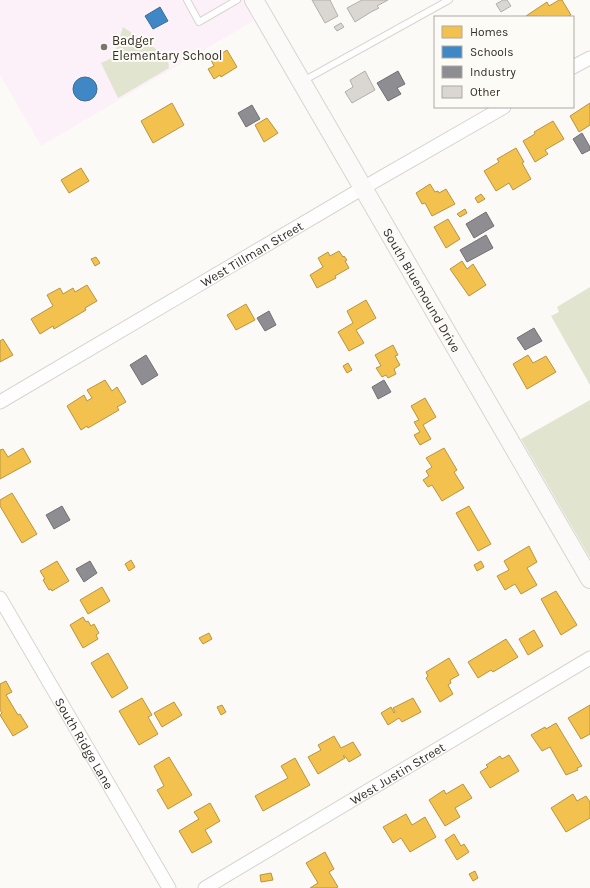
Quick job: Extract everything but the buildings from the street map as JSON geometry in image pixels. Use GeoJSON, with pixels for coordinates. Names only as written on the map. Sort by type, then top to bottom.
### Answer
{"type":"FeatureCollection","features":[{"type":"Feature","properties":{"kind":"main road","name":"South Bluemound Drive"},"geometry":{"type":"LineString","coordinates":[[254,0],[590,579]]}},
{"type":"Feature","properties":{"kind":"street"},"geometry":{"type":"LineString","coordinates":[[574,66],[590,58]]}},
{"type":"Feature","properties":{"kind":"street","name":"West Tillman Street"},"geometry":{"type":"LineString","coordinates":[[0,402],[363,188],[502,108]]}},
{"type":"Feature","properties":{"kind":"street","name":"South Ridge Lane"},"geometry":{"type":"LineString","coordinates":[[0,598],[169,888]]}},
{"type":"Feature","properties":{"kind":"street","name":"West Justin Street"},"geometry":{"type":"LineString","coordinates":[[205,888],[590,658]]}},
{"type":"Feature","properties":{"kind":"lane"},"geometry":{"type":"LineString","coordinates":[[186,0],[199,22],[237,0]]}},
{"type":"Feature","properties":{"kind":"lane"},"geometry":{"type":"LineString","coordinates":[[302,82],[449,0]]}},
{"type":"Feature","properties":{"kind":"shaded area","name":"Badger Elementary School"},"geometry":{"type":"Polygon","coordinates":[[[0,0],[244,0],[255,20],[41,146],[0,75],[0,0]]]}},
{"type":"Feature","properties":{"kind":"green space"},"geometry":{"type":"Polygon","coordinates":[[[123,27],[155,48],[160,54],[168,59],[169,68],[118,98],[101,63],[110,59],[114,55],[123,27]]]}},
{"type":"Feature","properties":{"kind":"green space"},"geometry":{"type":"Polygon","coordinates":[[[590,287],[590,385],[551,316],[559,312],[557,307],[590,287]]]}},
{"type":"Feature","properties":{"kind":"green space"},"geometry":{"type":"Polygon","coordinates":[[[590,400],[590,558],[521,439],[590,400]]]}},
{"type":"Feature","properties":{"kind":"place","name":"Badger Elementary School"},"geometry":{"type":"Point","coordinates":[104,47]}}]}
